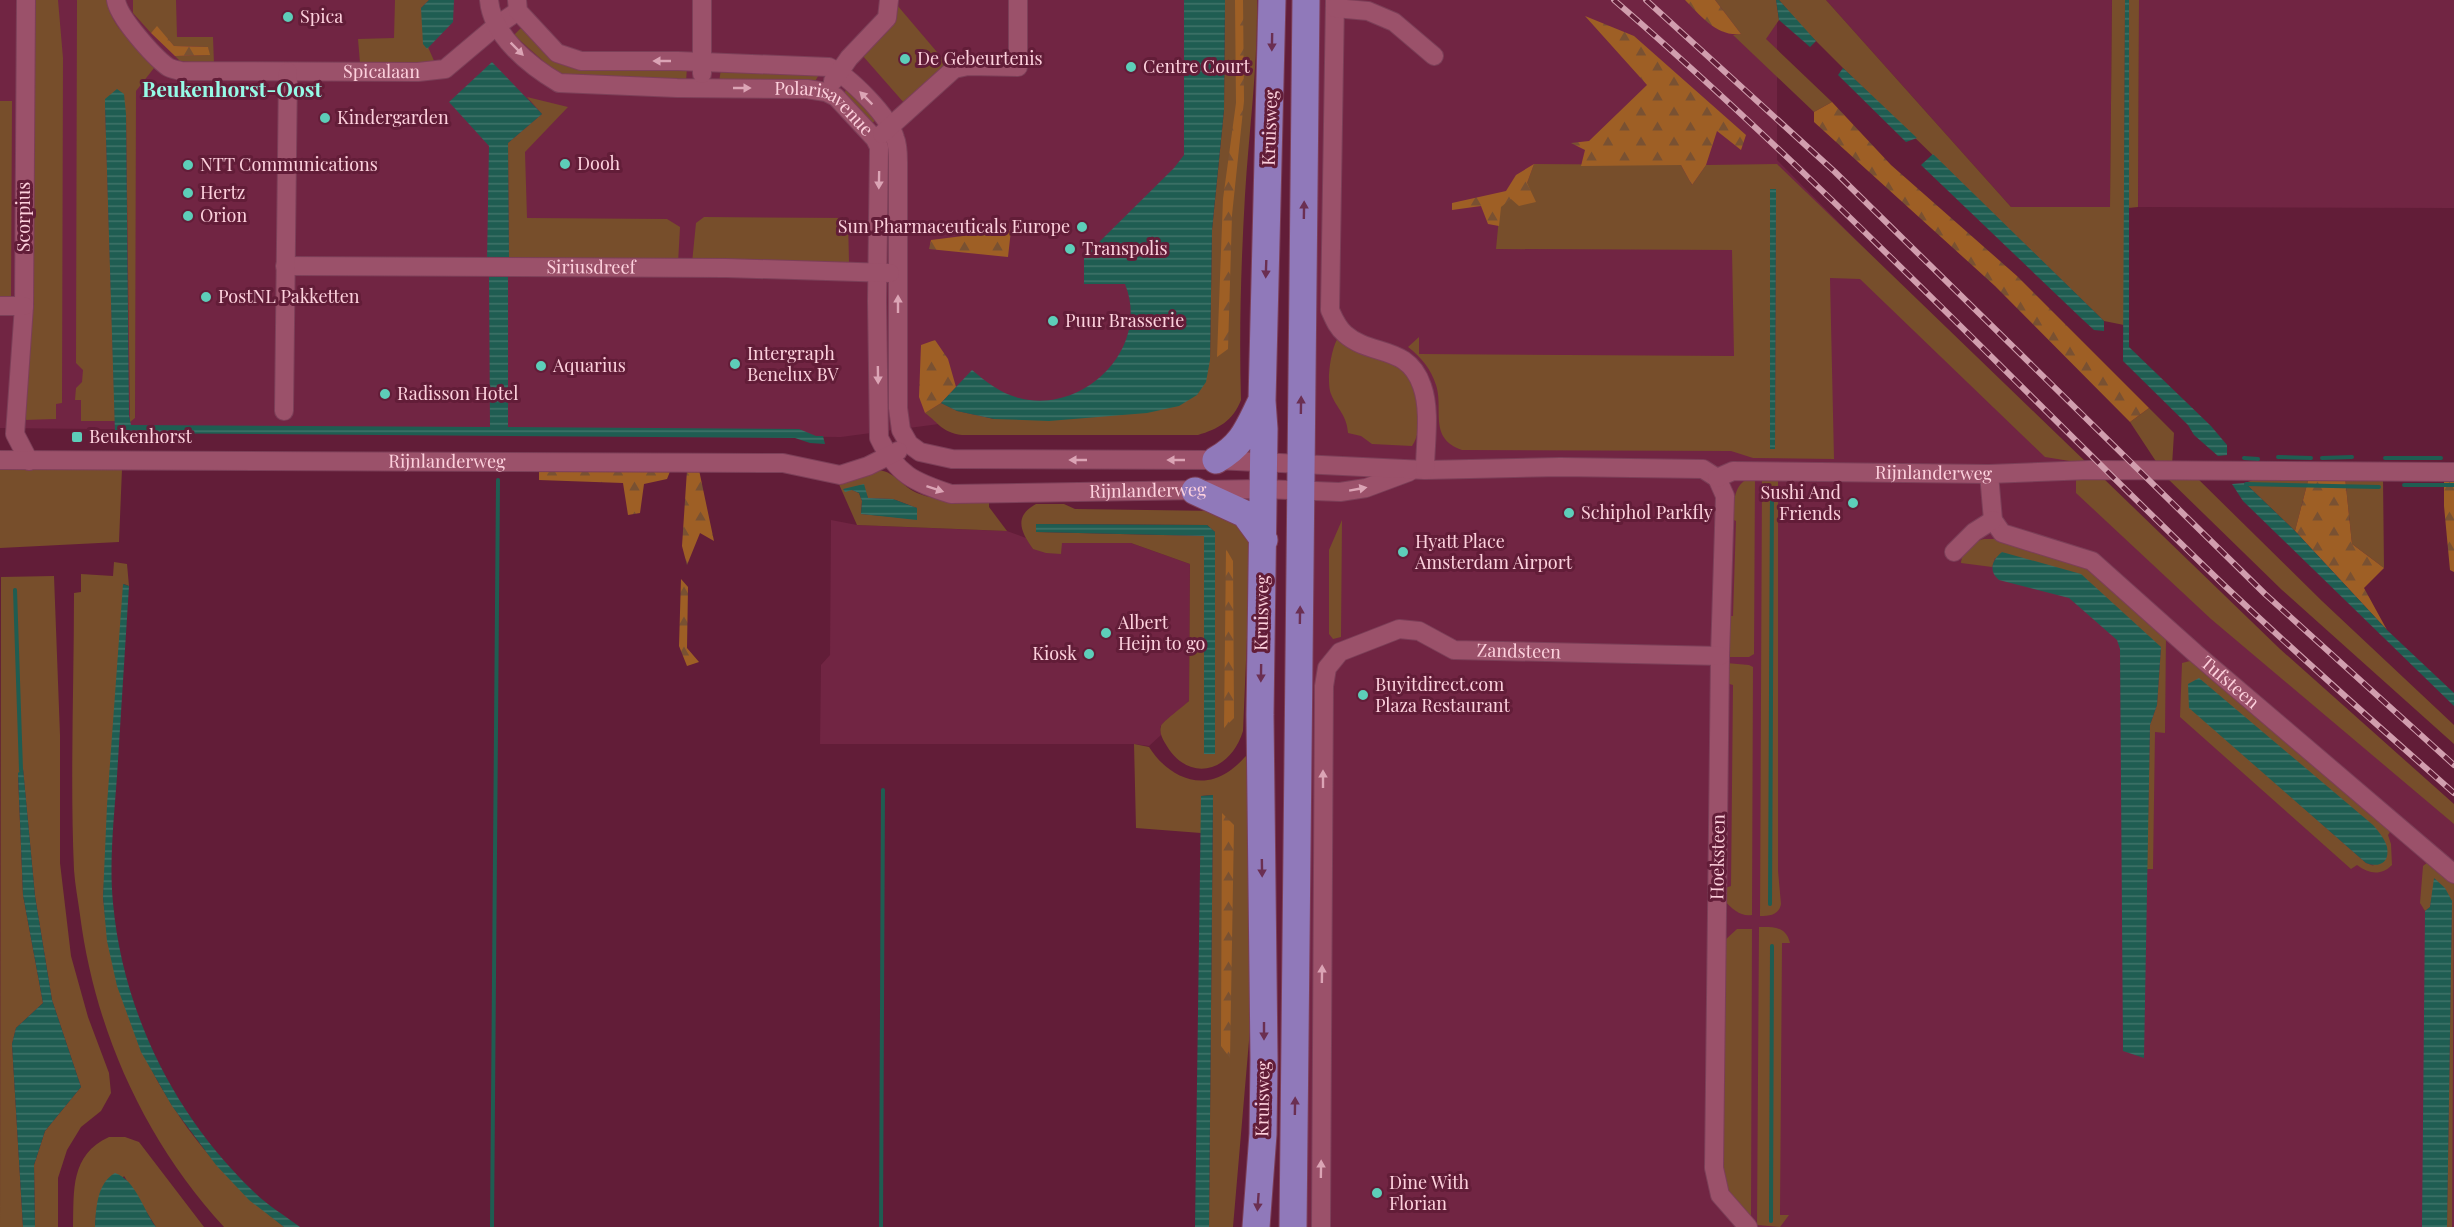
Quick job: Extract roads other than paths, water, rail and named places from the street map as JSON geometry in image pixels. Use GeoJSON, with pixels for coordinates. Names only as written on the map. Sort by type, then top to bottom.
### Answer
{"type":"FeatureCollection","features":[{"type":"Feature","properties":{"kind":"highway","name":"Kruisweg"},"geometry":{"type":"LineString","coordinates":[[1256,1227],[1263,1134],[1264,1059],[1260,715],[1264,540],[1262,400],[1272,0]]}},
{"type":"Feature","properties":{"kind":"highway","name":"Kruisweg"},"geometry":{"type":"LineString","coordinates":[[1293,1227],[1306,0]]}},
{"type":"Feature","properties":{"kind":"highway"},"geometry":{"type":"LineString","coordinates":[[1216,460],[1231,452],[1240,443],[1262,400]]}},
{"type":"Feature","properties":{"kind":"highway"},"geometry":{"type":"LineString","coordinates":[[1195,491],[1245,514],[1264,540]]}},
{"type":"Feature","properties":{"kind":"street","name":"Scorpius"},"geometry":{"type":"LineString","coordinates":[[15,434],[24,306],[26,0]]}},
{"type":"Feature","properties":{"kind":"street","name":"Spicalaan"},"geometry":{"type":"LineString","coordinates":[[116,0],[117,8],[127,24],[168,67],[181,71],[418,72],[445,69],[517,6]]}},
{"type":"Feature","properties":{"kind":"street"},"geometry":{"type":"LineString","coordinates":[[489,0],[495,26]]}},
{"type":"Feature","properties":{"kind":"street"},"geometry":{"type":"LineString","coordinates":[[702,0],[702,88]]}},
{"type":"Feature","properties":{"kind":"street"},"geometry":{"type":"LineString","coordinates":[[826,92],[839,72],[887,18],[890,0]]}},
{"type":"Feature","properties":{"kind":"street"},"geometry":{"type":"LineString","coordinates":[[875,139],[891,128],[954,69],[968,66],[1018,67],[1018,0]]}},
{"type":"Feature","properties":{"kind":"street"},"geometry":{"type":"LineString","coordinates":[[1420,470],[1426,406],[1423,387],[1417,373],[1392,353],[1358,343],[1344,334],[1330,310],[1335,4],[1368,11],[1394,22],[1434,56]]}},
{"type":"Feature","properties":{"kind":"street","name":"Polarisavenue"},"geometry":{"type":"LineString","coordinates":[[517,6],[557,53],[581,62],[807,64],[829,67],[839,72],[873,105],[891,128],[896,139],[898,162],[898,408],[901,430],[909,444]]}},
{"type":"Feature","properties":{"kind":"street","name":"Polarisavenue"},"geometry":{"type":"LineString","coordinates":[[495,26],[543,73],[560,83],[807,89],[826,92],[836,97],[875,139],[879,147],[877,273],[879,438],[888,457]]}},
{"type":"Feature","properties":{"kind":"street"},"geometry":{"type":"LineString","coordinates":[[284,411],[288,72]]}},
{"type":"Feature","properties":{"kind":"street","name":"Siriusdreef"},"geometry":{"type":"LineString","coordinates":[[285,266],[726,268],[898,273]]}},
{"type":"Feature","properties":{"kind":"street"},"geometry":{"type":"LineString","coordinates":[[0,306],[24,306]]}},
{"type":"Feature","properties":{"kind":"street"},"geometry":{"type":"LineString","coordinates":[[0,448],[15,434],[29,461]]}},
{"type":"Feature","properties":{"kind":"street","name":"Rijnlanderweg"},"geometry":{"type":"LineString","coordinates":[[0,460],[783,463],[840,475],[854,472],[888,457],[909,444],[920,452],[933,456],[976,460],[1216,460],[1420,470],[1560,467],[1703,469],[1717,478],[1733,471],[1989,474],[2077,470],[2454,472]]}},
{"type":"Feature","properties":{"kind":"street","name":"Rijnlanderweg"},"geometry":{"type":"LineString","coordinates":[[888,457],[901,472],[917,483],[951,494],[1263,489],[1340,492],[1366,488],[1420,470]]}},
{"type":"Feature","properties":{"kind":"street"},"geometry":{"type":"LineString","coordinates":[[1954,552],[1974,532],[1993,520],[1989,474]]}},
{"type":"Feature","properties":{"kind":"street","name":"Hoeksteen"},"geometry":{"type":"LineString","coordinates":[[1717,478],[1725,496],[1720,656],[1714,1168],[1720,1195],[1748,1227]]}},
{"type":"Feature","properties":{"kind":"street","name":"Tufsteen"},"geometry":{"type":"LineString","coordinates":[[1993,520],[2002,533],[2092,561],[2195,653],[2454,874]]}},
{"type":"Feature","properties":{"kind":"street","name":"Zandsteen"},"geometry":{"type":"LineString","coordinates":[[1321,1227],[1324,687],[1330,662],[1347,648],[1399,629],[1419,632],[1454,650],[1720,656]]}},
{"type":"Feature","properties":{"kind":"waterway"},"geometry":{"type":"LineString","coordinates":[[2278,457],[2311,458]]}},
{"type":"Feature","properties":{"kind":"waterway"},"geometry":{"type":"LineString","coordinates":[[2322,458],[2352,457]]}},
{"type":"Feature","properties":{"kind":"waterway"},"geometry":{"type":"LineString","coordinates":[[2244,458],[2258,459]]}},
{"type":"Feature","properties":{"kind":"waterway"},"geometry":{"type":"LineString","coordinates":[[2385,458],[2441,458]]}},
{"type":"Feature","properties":{"kind":"waterway"},"geometry":{"type":"LineString","coordinates":[[492,1227],[498,480]]}},
{"type":"Feature","properties":{"kind":"waterway"},"geometry":{"type":"LineString","coordinates":[[2246,484],[2379,487]]}},
{"type":"Feature","properties":{"kind":"waterway"},"geometry":{"type":"LineString","coordinates":[[2404,485],[2454,485]]}},
{"type":"Feature","properties":{"kind":"waterway"},"geometry":{"type":"LineString","coordinates":[[1770,904],[1772,491]]}},
{"type":"Feature","properties":{"kind":"waterway"},"geometry":{"type":"LineString","coordinates":[[15,590],[21,770]]}},
{"type":"Feature","properties":{"kind":"waterway"},"geometry":{"type":"LineString","coordinates":[[881,1227],[883,790]]}},
{"type":"Feature","properties":{"kind":"waterway"},"geometry":{"type":"LineString","coordinates":[[1771,1221],[1772,946]]}},
{"type":"Feature","properties":{"kind":"railway"},"geometry":{"type":"LineString","coordinates":[[1614,0],[1693,70],[1848,215],[2226,587],[2454,793]]}},
{"type":"Feature","properties":{"kind":"railway"},"geometry":{"type":"LineString","coordinates":[[1646,0],[1835,172],[2265,594],[2454,765]]}},
{"type":"Feature","properties":{"kind":"place","name":"Spica"},"geometry":{"type":"Point","coordinates":[288,17]}},
{"type":"Feature","properties":{"kind":"place","name":"De Gebeurtenis"},"geometry":{"type":"Point","coordinates":[905,59]}},
{"type":"Feature","properties":{"kind":"place","name":"Centre Court"},"geometry":{"type":"Point","coordinates":[1131,67]}},
{"type":"Feature","properties":{"kind":"place","name":"Kindergarden"},"geometry":{"type":"Point","coordinates":[325,118]}},
{"type":"Feature","properties":{"kind":"place","name":"Dooh"},"geometry":{"type":"Point","coordinates":[565,164]}},
{"type":"Feature","properties":{"kind":"place","name":"NTT Communications"},"geometry":{"type":"Point","coordinates":[188,165]}},
{"type":"Feature","properties":{"kind":"place","name":"Hertz"},"geometry":{"type":"Point","coordinates":[188,193]}},
{"type":"Feature","properties":{"kind":"place","name":"Orion"},"geometry":{"type":"Point","coordinates":[188,216]}},
{"type":"Feature","properties":{"kind":"place","name":"Sun Pharmaceuticals Europe"},"geometry":{"type":"Point","coordinates":[1082,227]}},
{"type":"Feature","properties":{"kind":"place","name":"Transpolis"},"geometry":{"type":"Point","coordinates":[1070,249]}},
{"type":"Feature","properties":{"kind":"place","name":"PostNL Pakketten"},"geometry":{"type":"Point","coordinates":[206,297]}},
{"type":"Feature","properties":{"kind":"place","name":"Puur Brasserie"},"geometry":{"type":"Point","coordinates":[1053,321]}},
{"type":"Feature","properties":{"kind":"place","name":"Intergraph Benelux BV"},"geometry":{"type":"Point","coordinates":[735,364]}},
{"type":"Feature","properties":{"kind":"place","name":"Aquarius"},"geometry":{"type":"Point","coordinates":[541,366]}},
{"type":"Feature","properties":{"kind":"place","name":"Radisson Hotel"},"geometry":{"type":"Point","coordinates":[385,394]}},
{"type":"Feature","properties":{"kind":"place","name":"Beukenhorst"},"geometry":{"type":"Point","coordinates":[77,437]}},
{"type":"Feature","properties":{"kind":"place","name":"Sushi And Friends"},"geometry":{"type":"Point","coordinates":[1853,503]}},
{"type":"Feature","properties":{"kind":"place","name":"Schiphol Parkfly"},"geometry":{"type":"Point","coordinates":[1569,513]}},
{"type":"Feature","properties":{"kind":"place","name":"Hyatt Place Amsterdam Airport"},"geometry":{"type":"Point","coordinates":[1403,552]}},
{"type":"Feature","properties":{"kind":"place","name":"Albert Heijn to go"},"geometry":{"type":"Point","coordinates":[1106,633]}},
{"type":"Feature","properties":{"kind":"place","name":"Kiosk"},"geometry":{"type":"Point","coordinates":[1089,654]}},
{"type":"Feature","properties":{"kind":"place","name":"Buyitdirect.com Plaza Restaurant"},"geometry":{"type":"Point","coordinates":[1363,695]}},
{"type":"Feature","properties":{"kind":"place","name":"Dine With Florian"},"geometry":{"type":"Point","coordinates":[1377,1193]}},
{"type":"Feature","properties":{"kind":"district","name":"Beukenhorst-Oost"},"geometry":{"type":"Point","coordinates":[232,90]}}]}
